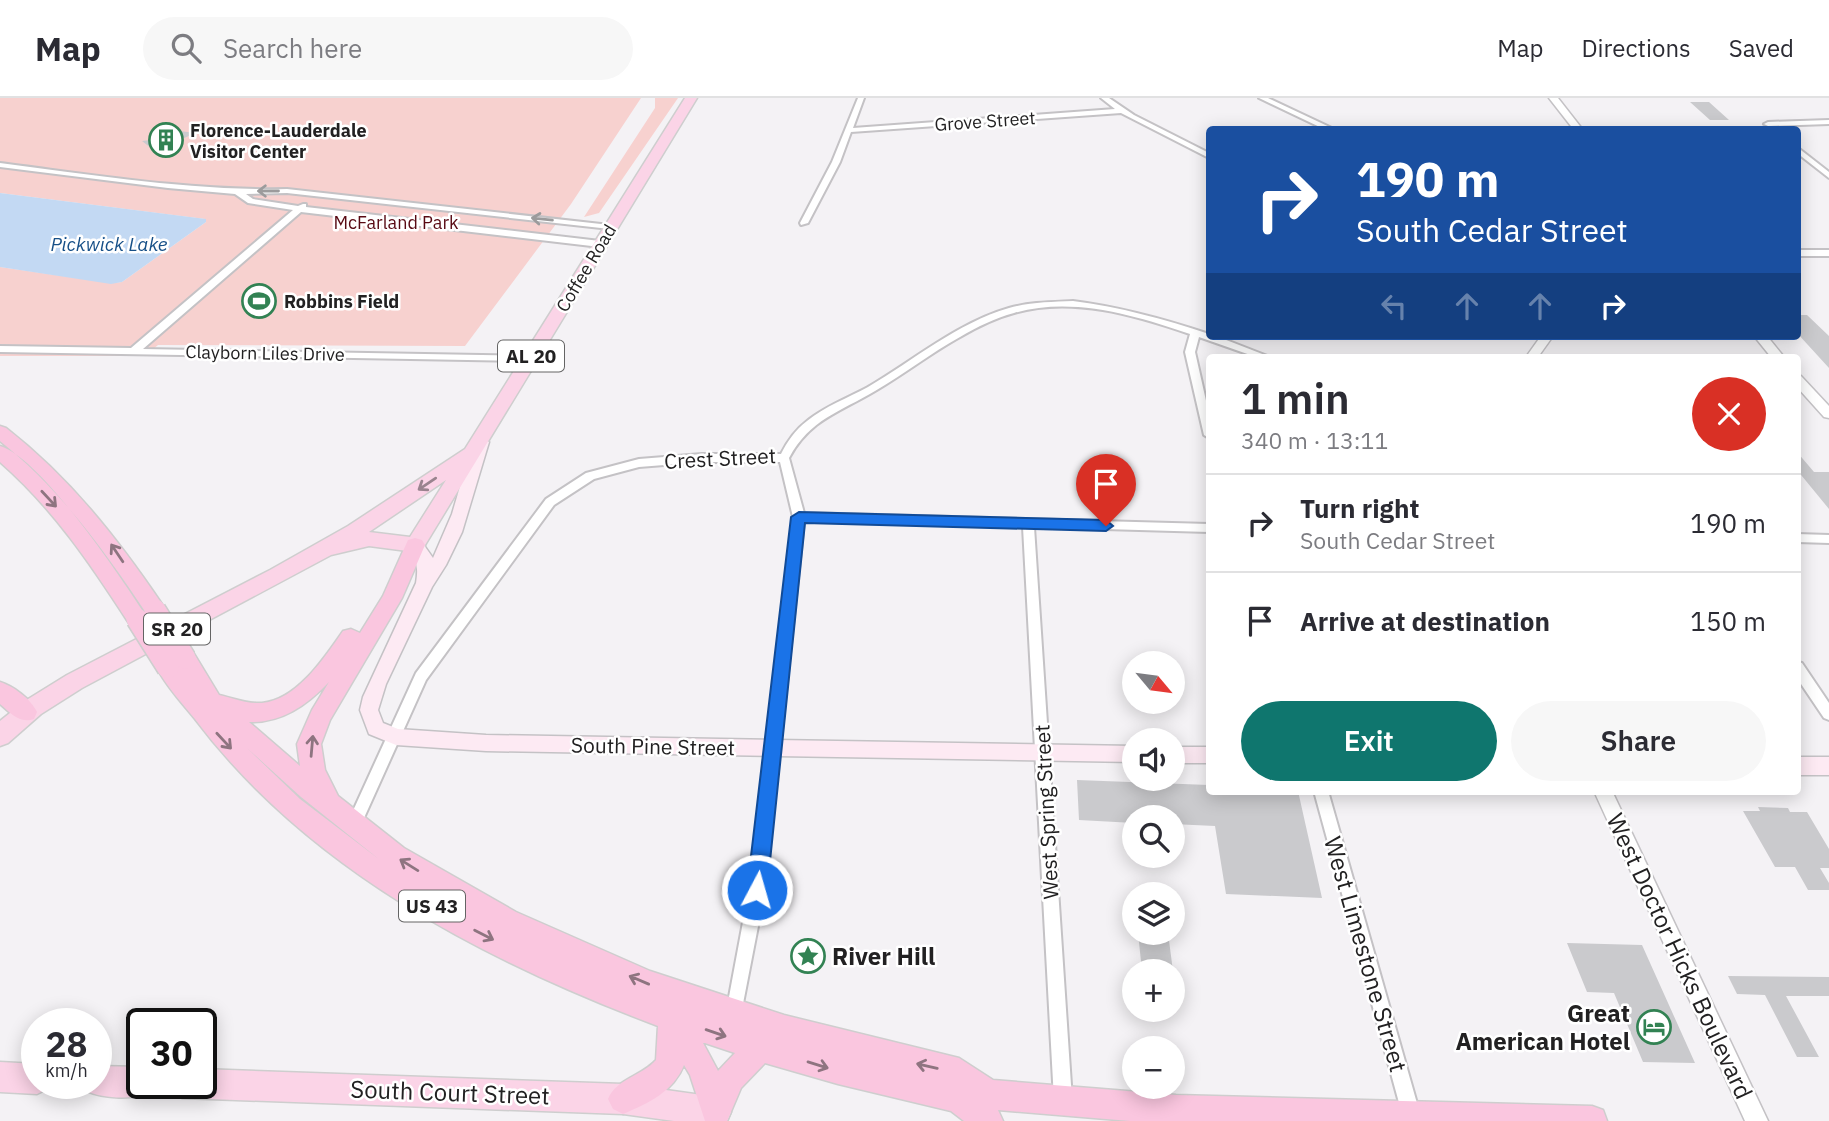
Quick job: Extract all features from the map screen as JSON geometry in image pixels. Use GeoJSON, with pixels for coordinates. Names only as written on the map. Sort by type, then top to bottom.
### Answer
{"type":"FeatureCollection","features":[{"type":"Feature","properties":{"kind":"highway","name":"US 43"},"geometry":{"type":"LineString","coordinates":[[0,432],[44,468],[103,531],[146,614],[177,663],[211,702],[334,808],[395,856],[507,921],[648,984],[733,1013],[870,1052],[959,1073],[988,1107]]}},
{"type":"Feature","properties":{"kind":"highway","name":"US 43"},"geometry":{"type":"LineString","coordinates":[[0,452],[38,487],[66,518],[108,573],[146,614]]}},
{"type":"Feature","properties":{"kind":"highway"},"geometry":{"type":"LineString","coordinates":[[211,702],[248,713],[271,710],[310,690],[333,664],[415,545]]}},
{"type":"Feature","properties":{"kind":"highway"},"geometry":{"type":"LineString","coordinates":[[334,808],[313,772],[309,744],[327,705],[392,598],[415,545]]}},
{"type":"Feature","properties":{"kind":"highway","name":"US 43"},"geometry":{"type":"LineString","coordinates":[[177,663],[192,704],[239,757],[284,799],[363,862],[475,931],[549,968],[672,1018],[761,1048],[864,1077],[957,1097],[988,1107]]}},
{"type":"Feature","properties":{"kind":"highway"},"geometry":{"type":"LineString","coordinates":[[0,691],[26,712]]}},
{"type":"Feature","properties":{"kind":"highway"},"geometry":{"type":"LineString","coordinates":[[623,1099],[660,1079],[673,1061],[672,1018]]}},
{"type":"Feature","properties":{"kind":"highway"},"geometry":{"type":"LineString","coordinates":[[672,1018],[703,1069],[715,1117]]}},
{"type":"Feature","properties":{"kind":"highway"},"geometry":{"type":"LineString","coordinates":[[715,1117],[730,1077],[761,1048]]}},
{"type":"Feature","properties":{"kind":"highway"},"geometry":{"type":"LineString","coordinates":[[988,1107],[1063,1111],[1176,1110],[1412,1119],[1592,1121]]}},
{"type":"Feature","properties":{"kind":"main road","name":"Coffee Road"},"geometry":{"type":"LineString","coordinates":[[415,545],[691,98]]}},
{"type":"Feature","properties":{"kind":"main road"},"geometry":{"type":"LineString","coordinates":[[331,548],[441,475],[481,442]]}},
{"type":"Feature","properties":{"kind":"main road"},"geometry":{"type":"LineString","coordinates":[[396,737],[376,728],[369,710],[388,657],[446,553],[461,517],[481,442]]}},
{"type":"Feature","properties":{"kind":"main road","name":"SR 20"},"geometry":{"type":"LineString","coordinates":[[26,712],[78,681],[331,548],[369,539],[415,545]]}},
{"type":"Feature","properties":{"kind":"main road"},"geometry":{"type":"LineString","coordinates":[[415,545],[426,554],[428,566],[423,591]]}},
{"type":"Feature","properties":{"kind":"main road"},"geometry":{"type":"LineString","coordinates":[[0,736],[26,712]]}},
{"type":"Feature","properties":{"kind":"main road","name":"South Pine Street"},"geometry":{"type":"LineString","coordinates":[[396,737],[486,743],[1122,754]]}},
{"type":"Feature","properties":{"kind":"main road"},"geometry":{"type":"LineString","coordinates":[[1185,755],[1206,755]]}},
{"type":"Feature","properties":{"kind":"main road"},"geometry":{"type":"LineString","coordinates":[[1801,766],[1829,766]]}},
{"type":"Feature","properties":{"kind":"main road"},"geometry":{"type":"LineString","coordinates":[[0,1077],[21,1078]]}},
{"type":"Feature","properties":{"kind":"main road","name":"South Court Street"},"geometry":{"type":"LineString","coordinates":[[217,1084],[623,1099],[715,1117]]}},
{"type":"Feature","properties":{"kind":"street"},"geometry":{"type":"LineString","coordinates":[[804,223],[849,131],[861,98]]}},
{"type":"Feature","properties":{"kind":"street"},"geometry":{"type":"LineString","coordinates":[[1104,98],[1122,111],[1206,154]]}},
{"type":"Feature","properties":{"kind":"street"},"geometry":{"type":"LineString","coordinates":[[1262,98],[1324,126]]}},
{"type":"Feature","properties":{"kind":"street"},"geometry":{"type":"LineString","coordinates":[[1553,98],[1562,98]]}},
{"type":"Feature","properties":{"kind":"street"},"geometry":{"type":"LineString","coordinates":[[1553,98],[1576,126]]}},
{"type":"Feature","properties":{"kind":"street","name":"Grove Street"},"geometry":{"type":"LineString","coordinates":[[849,131],[1122,111]]}},
{"type":"Feature","properties":{"kind":"street"},"geometry":{"type":"LineString","coordinates":[[1783,126],[1829,122]]}},
{"type":"Feature","properties":{"kind":"street"},"geometry":{"type":"LineString","coordinates":[[1801,152],[1829,176]]}},
{"type":"Feature","properties":{"kind":"street"},"geometry":{"type":"LineString","coordinates":[[0,165],[126,182],[237,192],[264,190],[316,194],[610,227]]}},
{"type":"Feature","properties":{"kind":"street"},"geometry":{"type":"LineString","coordinates":[[237,192],[251,201],[299,209],[600,244]]}},
{"type":"Feature","properties":{"kind":"street"},"geometry":{"type":"LineString","coordinates":[[133,352],[316,194]]}},
{"type":"Feature","properties":{"kind":"street"},"geometry":{"type":"LineString","coordinates":[[1801,253],[1829,253]]}},
{"type":"Feature","properties":{"kind":"street","name":"Crest Street"},"geometry":{"type":"LineString","coordinates":[[354,824],[396,737],[421,677],[541,512],[561,492],[590,476],[639,463],[702,458],[784,458],[799,431],[819,416],[855,399],[943,343],[1016,309],[1054,303],[1094,305],[1206,338]]}},
{"type":"Feature","properties":{"kind":"street"},"geometry":{"type":"LineString","coordinates":[[1195,334],[1190,352],[1206,422]]}},
{"type":"Feature","properties":{"kind":"street","name":"Crest Street"},"geometry":{"type":"LineString","coordinates":[[1213,340],[1256,354]]}},
{"type":"Feature","properties":{"kind":"street"},"geometry":{"type":"LineString","coordinates":[[1763,340],[1775,354]]}},
{"type":"Feature","properties":{"kind":"street","name":"Clayborn Liles Drive"},"geometry":{"type":"LineString","coordinates":[[0,349],[530,358]]}},
{"type":"Feature","properties":{"kind":"street"},"geometry":{"type":"LineString","coordinates":[[1801,383],[1829,414]]}},
{"type":"Feature","properties":{"kind":"street"},"geometry":{"type":"LineString","coordinates":[[733,1013],[757,890],[799,517],[784,458]]}},
{"type":"Feature","properties":{"kind":"street"},"geometry":{"type":"LineString","coordinates":[[799,517],[1206,528]]}},
{"type":"Feature","properties":{"kind":"street","name":"West Spring Street"},"geometry":{"type":"LineString","coordinates":[[1028,523],[1063,1111]]}},
{"type":"Feature","properties":{"kind":"street"},"geometry":{"type":"LineString","coordinates":[[1801,538],[1829,539]]}},
{"type":"Feature","properties":{"kind":"street"},"geometry":{"type":"LineString","coordinates":[[1801,673],[1829,714]]}},
{"type":"Feature","properties":{"kind":"street","name":"West Limestone Street"},"geometry":{"type":"LineString","coordinates":[[1322,795],[1412,1119]]}},
{"type":"Feature","properties":{"kind":"street","name":"West Doctor Hicks Boulevard"},"geometry":{"type":"LineString","coordinates":[[1605,795],[1757,1121]]}},
{"type":"Feature","properties":{"kind":"green space","name":"McFarland Park"},"geometry":{"type":"Polygon","coordinates":[[[0,98],[641,98],[571,204],[465,346],[158,345],[145,356],[0,356],[0,267],[111,283],[122,282],[206,222],[205,219],[0,193],[0,98]]]}},
{"type":"Feature","properties":{"kind":"green space"},"geometry":{"type":"Polygon","coordinates":[[[655,98],[678,98],[599,213],[584,217],[655,108],[655,98]]]}},
{"type":"Feature","properties":{"kind":"water","name":"Pickwick Lake"},"geometry":{"type":"Polygon","coordinates":[[[0,193],[206,219],[206,222],[122,282],[111,284],[0,267],[0,193]]]}},
{"type":"Feature","properties":{"kind":"building"},"geometry":{"type":"Polygon","coordinates":[[[1690,102],[1709,102],[1729,120],[1710,120],[1690,102]]]}},
{"type":"Feature","properties":{"kind":"building","name":"Florence-Lauderdale Visitor Center"},"geometry":{"type":"Polygon","coordinates":[[[171,130],[196,133],[156,152],[142,141],[159,139],[171,130]]]}},
{"type":"Feature","properties":{"kind":"building"},"geometry":{"type":"Polygon","coordinates":[[[1801,315],[1807,315],[1829,336],[1829,368],[1801,337],[1801,315]]]}},
{"type":"Feature","properties":{"kind":"building"},"geometry":{"type":"Polygon","coordinates":[[[1801,457],[1814,472],[1829,472],[1829,509],[1801,475],[1801,457]]]}},
{"type":"Feature","properties":{"kind":"building"},"geometry":{"type":"Polygon","coordinates":[[[1077,780],[1122,782],[1122,791],[1185,791],[1185,784],[1206,785],[1206,795],[1299,795],[1322,898],[1226,894],[1215,826],[1185,825],[1185,805],[1122,805],[1122,822],[1079,820],[1077,780]]]}},
{"type":"Feature","properties":{"kind":"building"},"geometry":{"type":"Polygon","coordinates":[[[1758,807],[1807,812],[1829,849],[1829,868],[1820,868],[1829,883],[1829,890],[1808,890],[1795,867],[1775,867],[1743,811],[1760,811],[1758,807]]]}},
{"type":"Feature","properties":{"kind":"building","name":"Great American Hotel"},"geometry":{"type":"Polygon","coordinates":[[[1567,943],[1642,945],[1695,1063],[1643,1062],[1614,993],[1587,992],[1567,943]]]}},
{"type":"Feature","properties":{"kind":"building"},"geometry":{"type":"Polygon","coordinates":[[[1139,945],[1170,945],[1171,959],[1141,959],[1139,945]]]}},
{"type":"Feature","properties":{"kind":"building"},"geometry":{"type":"Polygon","coordinates":[[[1728,976],[1829,977],[1829,996],[1786,996],[1819,1057],[1797,1057],[1765,995],[1737,994],[1728,976]]]}},
{"type":"Feature","properties":{"kind":"place","name":"Florence-Lauderdale Visitor Center"},"geometry":{"type":"Point","coordinates":[166,140]}},
{"type":"Feature","properties":{"kind":"place","name":"Robbins Field"},"geometry":{"type":"Point","coordinates":[259,301]}},
{"type":"Feature","properties":{"kind":"place","name":"River Hill"},"geometry":{"type":"Point","coordinates":[808,956]}},
{"type":"Feature","properties":{"kind":"place","name":"Great American Hotel"},"geometry":{"type":"Point","coordinates":[1654,1027]}},
{"type":"Feature","properties":{"kind":"route"},"geometry":{"type":"LineString","coordinates":[[757,890],[799,517],[1106,526]]}}]}
